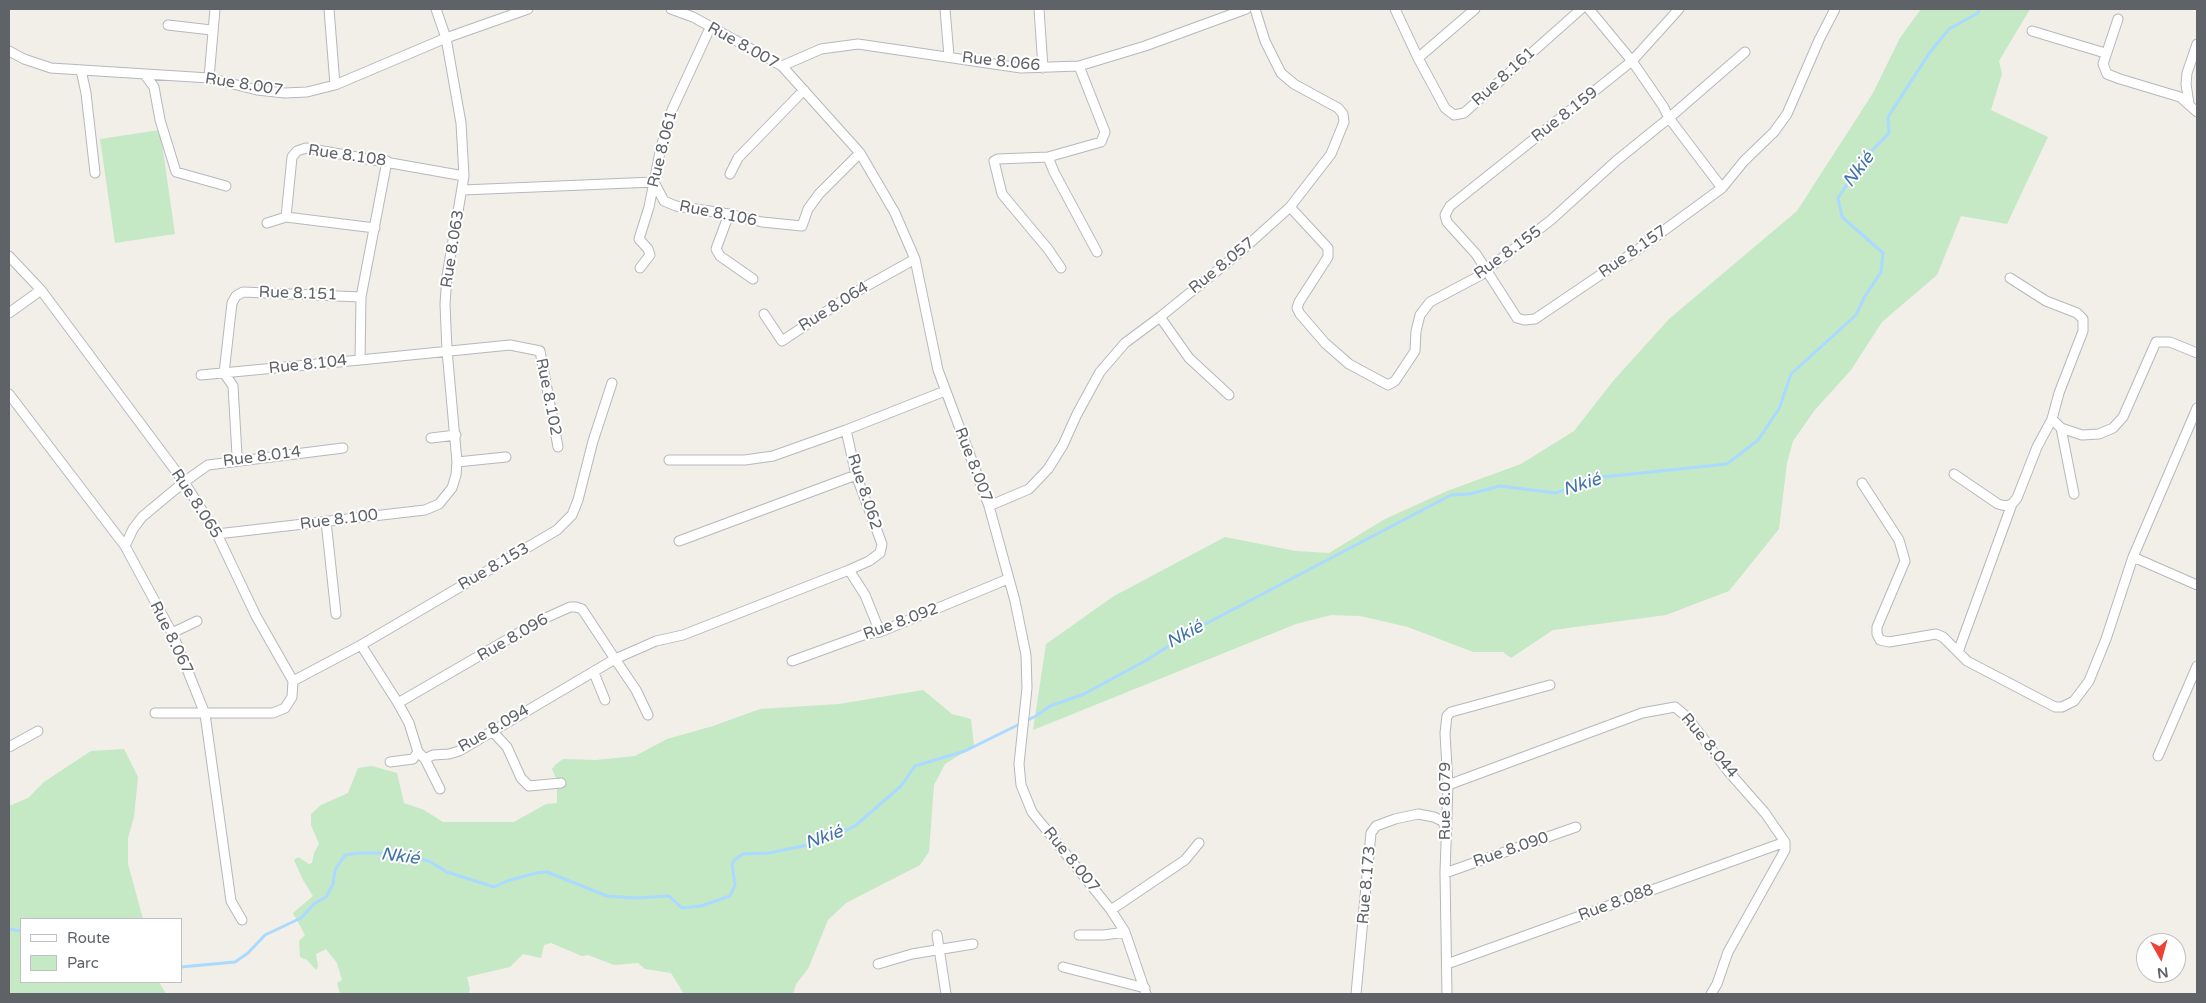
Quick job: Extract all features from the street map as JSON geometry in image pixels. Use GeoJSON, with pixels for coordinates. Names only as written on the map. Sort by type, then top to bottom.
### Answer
{"type":"FeatureCollection","features":[{"type":"Feature","properties":{"kind":"street"},"geometry":{"type":"LineString","coordinates":[[208,78],[211,30],[215,9]]}},
{"type":"Feature","properties":{"kind":"street"},"geometry":{"type":"LineString","coordinates":[[329,9],[335,85]]}},
{"type":"Feature","properties":{"kind":"street","name":"Rue 8.063"},"geometry":{"type":"LineString","coordinates":[[436,9],[446,38],[461,123],[464,176],[447,276],[445,304],[447,350],[456,435],[457,462],[452,488]]}},
{"type":"Feature","properties":{"kind":"street","name":"Rue 8.007"},"geometry":{"type":"LineString","coordinates":[[9,51],[24,59],[51,68],[208,78],[257,90],[285,93],[307,92],[335,85],[446,38],[528,9]]}},
{"type":"Feature","properties":{"kind":"street","name":"Rue 8.007"},"geometry":{"type":"LineString","coordinates":[[671,9],[694,13],[710,28],[782,66],[860,153],[895,213],[915,260],[938,370],[989,506],[1026,655],[1026,707],[1021,730],[1019,764],[1021,785],[1032,812],[1111,910],[1125,932],[1146,991]]}},
{"type":"Feature","properties":{"kind":"street"},"geometry":{"type":"LineString","coordinates":[[945,9],[949,56]]}},
{"type":"Feature","properties":{"kind":"street"},"geometry":{"type":"LineString","coordinates":[[1039,9],[1042,68]]}},
{"type":"Feature","properties":{"kind":"street","name":"Rue 8.066"},"geometry":{"type":"LineString","coordinates":[[782,66],[821,49],[839,45],[867,45],[1022,68],[1079,66],[1145,46],[1235,10],[1246,9]]}},
{"type":"Feature","properties":{"kind":"street","name":"Rue 8.057"},"geometry":{"type":"LineString","coordinates":[[989,506],[1029,489],[1048,469],[1064,445],[1077,414],[1100,372],[1125,343],[1239,253],[1290,207],[1331,154],[1344,122],[1343,114],[1338,108],[1294,84],[1281,73],[1265,41],[1255,9]]}},
{"type":"Feature","properties":{"kind":"street","name":"Rue 8.161"},"geometry":{"type":"LineString","coordinates":[[1395,9],[1418,58],[1445,108],[1454,115],[1464,114],[1581,9]]}},
{"type":"Feature","properties":{"kind":"street"},"geometry":{"type":"LineString","coordinates":[[1418,58],[1476,9]]}},
{"type":"Feature","properties":{"kind":"street"},"geometry":{"type":"LineString","coordinates":[[1590,9],[1632,61],[1663,106],[1669,118],[1722,188],[1744,161],[1774,132],[1788,114],[1819,40],[1835,9]]}},
{"type":"Feature","properties":{"kind":"street","name":"Rue 8.159"},"geometry":{"type":"LineString","coordinates":[[1485,267],[1447,222],[1445,215],[1450,206],[1632,61],[1679,9]]}},
{"type":"Feature","properties":{"kind":"street"},"geometry":{"type":"LineString","coordinates":[[2118,19],[2105,53],[2103,64],[2107,74],[2120,80],[2180,97],[2197,112]]}},
{"type":"Feature","properties":{"kind":"street"},"geometry":{"type":"LineString","coordinates":[[168,24],[211,30]]}},
{"type":"Feature","properties":{"kind":"street","name":"Rue 8.061"},"geometry":{"type":"LineString","coordinates":[[640,268],[650,255],[648,249],[639,238],[649,207],[672,110],[710,28]]}},
{"type":"Feature","properties":{"kind":"street"},"geometry":{"type":"LineString","coordinates":[[2032,31],[2105,53]]}},
{"type":"Feature","properties":{"kind":"street"},"geometry":{"type":"LineString","coordinates":[[2189,104],[2186,84],[2197,44]]}},
{"type":"Feature","properties":{"kind":"street","name":"Rue 8.155"},"geometry":{"type":"LineString","coordinates":[[1290,207],[1328,248],[1328,257],[1299,302],[1297,308],[1300,314],[1326,343],[1349,364],[1388,385],[1395,381],[1415,351],[1420,316],[1430,302],[1481,275],[1485,267],[1493,265],[1551,220],[1616,161],[1745,52]]}},
{"type":"Feature","properties":{"kind":"street"},"geometry":{"type":"LineString","coordinates":[[1061,268],[1048,249],[1002,194],[994,161],[998,159],[1048,157],[1101,142],[1105,132],[1079,66]]}},
{"type":"Feature","properties":{"kind":"street"},"geometry":{"type":"LineString","coordinates":[[81,70],[86,93],[95,173]]}},
{"type":"Feature","properties":{"kind":"street"},"geometry":{"type":"LineString","coordinates":[[144,75],[154,87],[160,120],[176,172],[226,186]]}},
{"type":"Feature","properties":{"kind":"street"},"geometry":{"type":"LineString","coordinates":[[730,174],[738,158],[804,90]]}},
{"type":"Feature","properties":{"kind":"street","name":"Rue 8.108"},"geometry":{"type":"LineString","coordinates":[[286,217],[292,157],[297,150],[306,148],[464,176]]}},
{"type":"Feature","properties":{"kind":"street","name":"Rue 8.106"},"geometry":{"type":"LineString","coordinates":[[654,182],[664,201],[676,206],[729,214],[762,222],[802,226],[808,209],[819,194],[860,153]]}},
{"type":"Feature","properties":{"kind":"street"},"geometry":{"type":"LineString","coordinates":[[1048,157],[1054,172],[1097,252]]}},
{"type":"Feature","properties":{"kind":"street","name":"Rue 8.151"},"geometry":{"type":"LineString","coordinates":[[240,460],[237,455],[233,386],[224,373],[232,303],[236,296],[243,292],[361,297],[387,161]]}},
{"type":"Feature","properties":{"kind":"street"},"geometry":{"type":"LineString","coordinates":[[463,190],[654,182]]}},
{"type":"Feature","properties":{"kind":"street","name":"Rue 8.157"},"geometry":{"type":"LineString","coordinates":[[1485,267],[1517,318],[1524,320],[1534,319],[1640,248],[1722,188]]}},
{"type":"Feature","properties":{"kind":"street"},"geometry":{"type":"LineString","coordinates":[[729,214],[716,249],[720,256],[753,278]]}},
{"type":"Feature","properties":{"kind":"street"},"geometry":{"type":"LineString","coordinates":[[267,223],[286,217],[375,228]]}},
{"type":"Feature","properties":{"kind":"street","name":"Rue 8.065"},"geometry":{"type":"LineString","coordinates":[[9,256],[41,290],[184,482],[217,534],[256,616],[293,681]]}},
{"type":"Feature","properties":{"kind":"street","name":"Rue 8.064"},"geometry":{"type":"LineString","coordinates":[[764,314],[782,341],[854,293],[915,260]]}},
{"type":"Feature","properties":{"kind":"street"},"geometry":{"type":"LineString","coordinates":[[1958,652],[2012,504],[2017,498],[2037,447],[2052,419],[2059,393],[2083,332],[2083,319],[2077,313],[2046,301],[2010,278]]}},
{"type":"Feature","properties":{"kind":"street"},"geometry":{"type":"LineString","coordinates":[[9,313],[41,290]]}},
{"type":"Feature","properties":{"kind":"street","name":"Rue 8.104"},"geometry":{"type":"LineString","coordinates":[[200,375],[360,360],[361,297]]}},
{"type":"Feature","properties":{"kind":"street"},"geometry":{"type":"LineString","coordinates":[[1160,317],[1189,358],[1229,396]]}},
{"type":"Feature","properties":{"kind":"street"},"geometry":{"type":"LineString","coordinates":[[2052,419],[2061,428],[2082,435],[2099,434],[2113,428],[2123,417],[2156,342],[2170,342],[2197,353]]}},
{"type":"Feature","properties":{"kind":"street","name":"Rue 8.102"},"geometry":{"type":"LineString","coordinates":[[447,350],[510,345],[540,351],[558,447]]}},
{"type":"Feature","properties":{"kind":"street"},"geometry":{"type":"LineString","coordinates":[[360,360],[447,350]]}},
{"type":"Feature","properties":{"kind":"street","name":"Rue 8.153"},"geometry":{"type":"LineString","coordinates":[[293,681],[360,645],[530,547],[557,530],[572,516],[578,500],[592,441],[612,383]]}},
{"type":"Feature","properties":{"kind":"street"},"geometry":{"type":"LineString","coordinates":[[669,460],[745,460],[773,456],[945,391]]}},
{"type":"Feature","properties":{"kind":"street","name":"Rue 8.067"},"geometry":{"type":"LineString","coordinates":[[9,394],[125,546],[172,633],[205,714],[230,895],[232,906],[242,920]]}},
{"type":"Feature","properties":{"kind":"street"},"geometry":{"type":"LineString","coordinates":[[1862,483],[1899,540],[1905,561],[1878,627],[1877,634],[1880,640],[1889,642],[1936,634],[1943,637],[1967,661],[2055,707],[2062,708],[2074,701],[2089,681],[2106,639],[2133,557],[2197,408]]}},
{"type":"Feature","properties":{"kind":"street"},"geometry":{"type":"LineString","coordinates":[[2061,428],[2069,460],[2074,494]]}},
{"type":"Feature","properties":{"kind":"street","name":"Rue 8.062"},"geometry":{"type":"LineString","coordinates":[[615,660],[656,641],[683,635],[848,570],[869,561],[880,553],[882,544],[856,475],[846,430]]}},
{"type":"Feature","properties":{"kind":"street"},"geometry":{"type":"LineString","coordinates":[[432,438],[456,435]]}},
{"type":"Feature","properties":{"kind":"street","name":"Rue 8.014"},"geometry":{"type":"LineString","coordinates":[[125,546],[142,517],[208,465],[343,448]]}},
{"type":"Feature","properties":{"kind":"street"},"geometry":{"type":"LineString","coordinates":[[457,462],[506,457]]}},
{"type":"Feature","properties":{"kind":"street"},"geometry":{"type":"LineString","coordinates":[[1954,474],[1998,504],[2006,506],[2012,504]]}},
{"type":"Feature","properties":{"kind":"street"},"geometry":{"type":"LineString","coordinates":[[680,541],[856,475]]}},
{"type":"Feature","properties":{"kind":"street","name":"Rue 8.100"},"geometry":{"type":"LineString","coordinates":[[217,534],[425,510],[439,504],[452,488]]}},
{"type":"Feature","properties":{"kind":"street"},"geometry":{"type":"LineString","coordinates":[[326,521],[336,614]]}},
{"type":"Feature","properties":{"kind":"street"},"geometry":{"type":"LineString","coordinates":[[2133,557],[2197,585]]}},
{"type":"Feature","properties":{"kind":"street"},"geometry":{"type":"LineString","coordinates":[[848,570],[865,595],[880,632]]}},
{"type":"Feature","properties":{"kind":"street","name":"Rue 8.092"},"geometry":{"type":"LineString","coordinates":[[792,661],[866,634],[880,632],[1008,579]]}},
{"type":"Feature","properties":{"kind":"street","name":"Rue 8.096"},"geometry":{"type":"LineString","coordinates":[[398,703],[541,620],[570,607],[582,609],[636,690],[648,715]]}},
{"type":"Feature","properties":{"kind":"street"},"geometry":{"type":"LineString","coordinates":[[172,633],[197,621]]}},
{"type":"Feature","properties":{"kind":"street"},"geometry":{"type":"LineString","coordinates":[[360,645],[398,703],[409,723],[422,756],[440,789]]}},
{"type":"Feature","properties":{"kind":"street","name":"Rue 8.094"},"geometry":{"type":"LineString","coordinates":[[390,762],[422,756],[450,754],[459,751],[615,660]]}},
{"type":"Feature","properties":{"kind":"street"},"geometry":{"type":"LineString","coordinates":[[2158,756],[2197,666]]}},
{"type":"Feature","properties":{"kind":"street"},"geometry":{"type":"LineString","coordinates":[[594,672],[605,700]]}},
{"type":"Feature","properties":{"kind":"street"},"geometry":{"type":"LineString","coordinates":[[155,712],[205,714],[273,712],[285,708],[292,697],[293,681]]}},
{"type":"Feature","properties":{"kind":"street","name":"Rue 8.079"},"geometry":{"type":"LineString","coordinates":[[1448,994],[1445,873],[1448,785],[1445,733],[1447,716],[1451,712],[1550,685]]}},
{"type":"Feature","properties":{"kind":"street","name":"Rue 8.044"},"geometry":{"type":"LineString","coordinates":[[1448,785],[1642,713],[1675,706],[1687,717],[1728,771],[1765,813],[1785,842]]}},
{"type":"Feature","properties":{"kind":"street"},"geometry":{"type":"LineString","coordinates":[[9,747],[38,731]]}},
{"type":"Feature","properties":{"kind":"street"},"geometry":{"type":"LineString","coordinates":[[492,731],[507,747],[521,778],[529,786],[561,782]]}},
{"type":"Feature","properties":{"kind":"street","name":"Rue 8.173"},"geometry":{"type":"LineString","coordinates":[[1356,994],[1371,833],[1376,826],[1418,814],[1434,817],[1442,822],[1447,829]]}},
{"type":"Feature","properties":{"kind":"street","name":"Rue 8.090"},"geometry":{"type":"LineString","coordinates":[[1445,873],[1576,827]]}},
{"type":"Feature","properties":{"kind":"street"},"geometry":{"type":"LineString","coordinates":[[1711,994],[1717,984],[1728,952],[1785,850],[1785,842]]}},
{"type":"Feature","properties":{"kind":"street","name":"Rue 8.088"},"geometry":{"type":"LineString","coordinates":[[1447,964],[1785,842]]}},
{"type":"Feature","properties":{"kind":"street"},"geometry":{"type":"LineString","coordinates":[[1111,910],[1185,860],[1199,843]]}},
{"type":"Feature","properties":{"kind":"street"},"geometry":{"type":"LineString","coordinates":[[1080,935],[1104,936],[1125,932]]}},
{"type":"Feature","properties":{"kind":"street"},"geometry":{"type":"LineString","coordinates":[[937,935],[946,994]]}},
{"type":"Feature","properties":{"kind":"street"},"geometry":{"type":"LineString","coordinates":[[878,964],[912,954],[973,944]]}},
{"type":"Feature","properties":{"kind":"street"},"geometry":{"type":"LineString","coordinates":[[1063,967],[1146,991]]}},
{"type":"Feature","properties":{"kind":"green space"},"geometry":{"type":"Polygon","coordinates":[[[1921,9],[2030,9],[1999,61],[2002,74],[1991,110],[2048,137],[2007,224],[1961,216],[1937,275],[1882,322],[1851,370],[1814,411],[1793,441],[1787,463],[1779,529],[1729,591],[1666,615],[1553,630],[1511,658],[1503,652],[1473,652],[1408,627],[1360,616],[1331,615],[1296,624],[1033,730],[1046,644],[1114,596],[1225,537],[1296,551],[1329,553],[1385,519],[1447,491],[1521,464],[1574,431],[1614,380],[1669,319],[1797,211],[1873,93],[1900,38],[1921,9]]]}},
{"type":"Feature","properties":{"kind":"green space"},"geometry":{"type":"Polygon","coordinates":[[[160,130],[175,234],[115,243],[100,139],[160,130]]]}},
{"type":"Feature","properties":{"kind":"green space"},"geometry":{"type":"Polygon","coordinates":[[[923,690],[952,714],[971,719],[974,746],[945,764],[934,785],[929,852],[920,865],[846,903],[828,920],[808,969],[796,984],[793,994],[684,994],[671,973],[645,969],[638,963],[614,965],[588,955],[582,956],[551,943],[544,945],[541,958],[523,954],[510,967],[467,977],[470,990],[468,994],[340,994],[337,983],[342,980],[337,963],[326,949],[316,954],[318,966],[316,970],[307,960],[300,957],[299,941],[305,935],[293,913],[313,896],[294,860],[298,857],[309,864],[312,863],[314,853],[319,844],[311,825],[311,814],[321,805],[348,793],[358,768],[372,766],[397,773],[404,803],[424,810],[443,822],[514,822],[546,804],[557,803],[557,780],[552,769],[563,759],[596,760],[635,756],[667,739],[713,726],[760,709],[839,704],[923,690]]]}},
{"type":"Feature","properties":{"kind":"green space"},"geometry":{"type":"Polygon","coordinates":[[[124,749],[138,777],[134,817],[128,838],[128,864],[143,918],[20,918],[20,983],[160,983],[166,994],[9,993],[9,806],[28,798],[44,782],[91,751],[124,749]]]}},
{"type":"Feature","properties":{"kind":"waterway","name":"Nkié"},"geometry":{"type":"LineString","coordinates":[[182,967],[235,962],[248,953],[265,935],[301,918],[315,903],[326,897],[333,884],[335,870],[345,855],[358,853],[384,853],[429,861],[447,872],[494,887],[507,881],[547,872],[607,896],[636,898],[669,896],[682,908],[701,906],[730,896],[735,885],[732,864],[734,860],[743,854],[769,853],[822,842],[855,826],[901,786],[915,766],[965,751],[1036,716],[1050,706],[1084,694],[1145,661],[1192,631],[1451,495],[1470,494],[1500,486],[1556,493],[1603,477],[1727,464],[1758,440],[1779,409],[1791,374],[1856,315],[1865,296],[1881,272],[1883,253],[1842,217],[1838,198],[1862,161],[1889,133],[1888,117],[1930,52],[1949,29],[1978,13],[1979,9]]}},
{"type":"Feature","properties":{"kind":"waterway","name":"Nkié"},"geometry":{"type":"LineString","coordinates":[[9,929],[20,931]]}}]}
